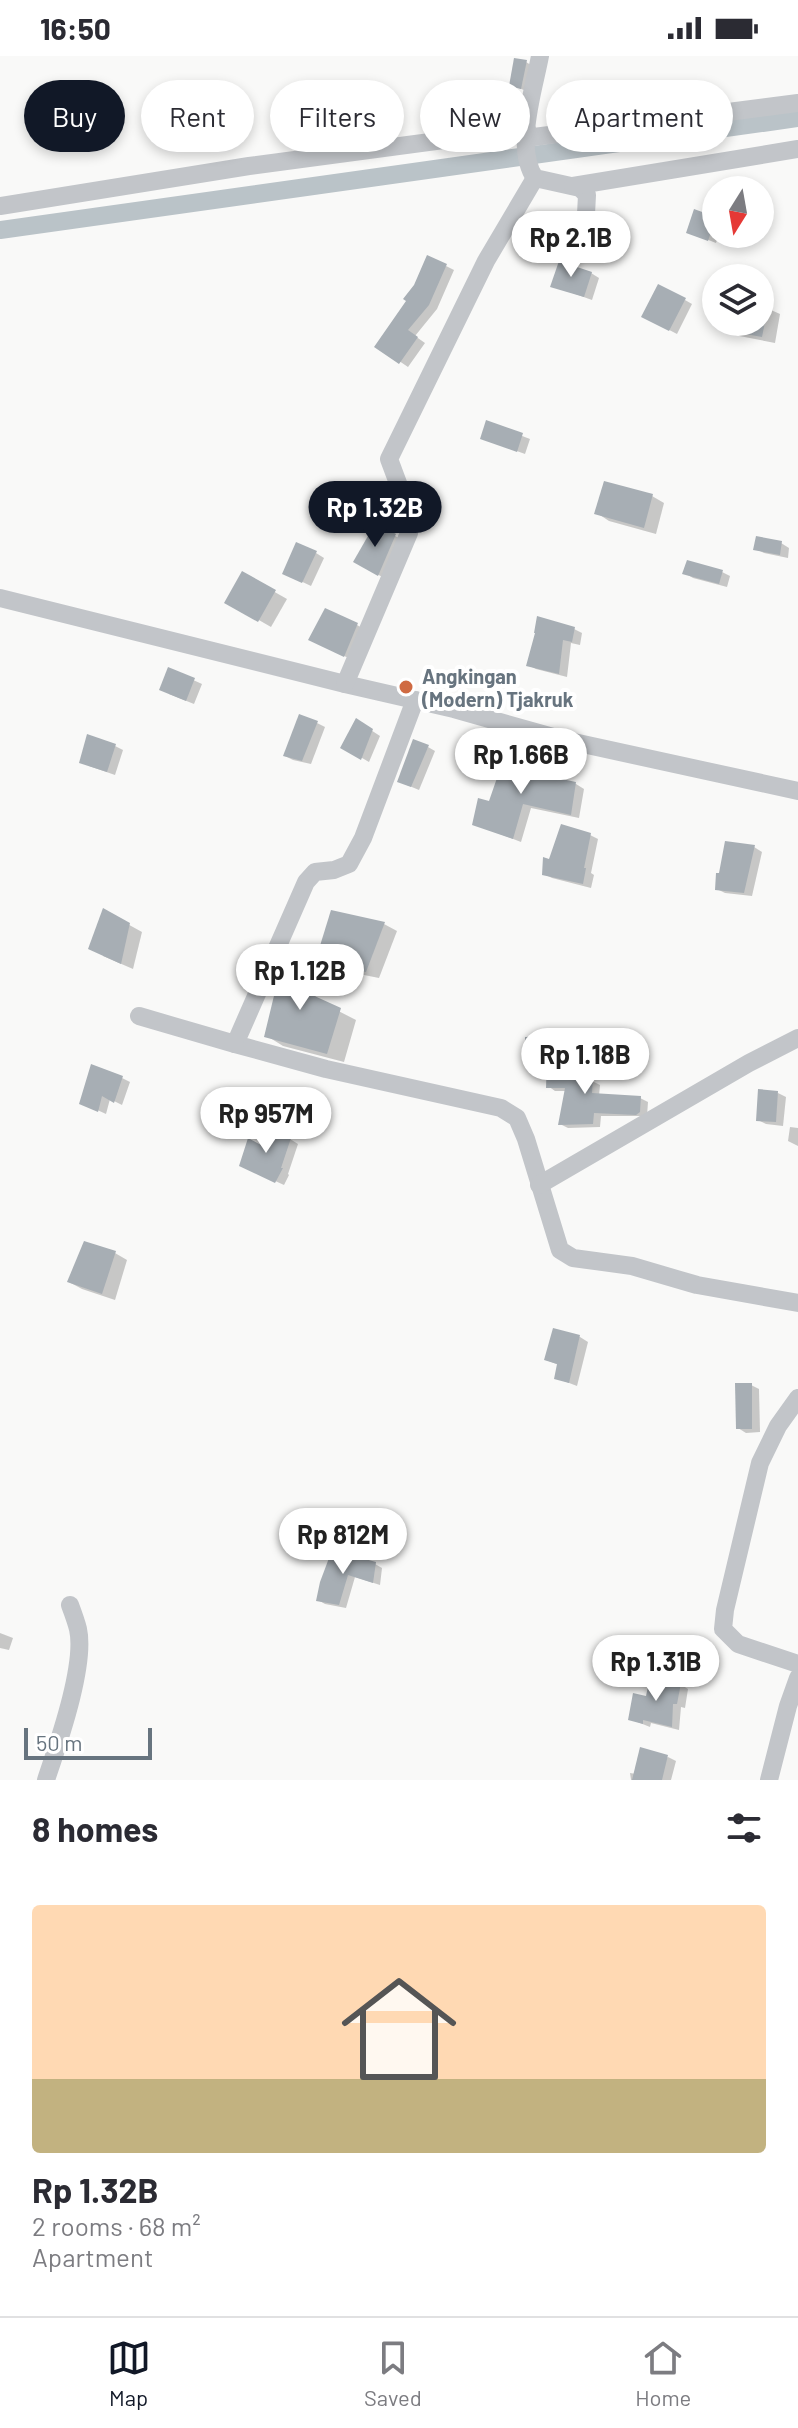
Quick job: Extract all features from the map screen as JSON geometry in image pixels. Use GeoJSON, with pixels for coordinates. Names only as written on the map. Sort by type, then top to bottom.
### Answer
{"type":"FeatureCollection","features":[{"type":"Feature","properties":{"kind":"street"},"geometry":{"type":"LineString","coordinates":[[530,113],[540,56]]}},
{"type":"Feature","properties":{"kind":"street"},"geometry":{"type":"LineString","coordinates":[[530,136],[798,103]]}},
{"type":"Feature","properties":{"kind":"street"},"geometry":{"type":"LineString","coordinates":[[0,206],[249,166],[420,147]]}},
{"type":"Feature","properties":{"kind":"street"},"geometry":{"type":"LineString","coordinates":[[573,186],[798,149]]}},
{"type":"Feature","properties":{"kind":"street"},"geometry":{"type":"LineString","coordinates":[[345,684],[409,533],[408,510],[389,459],[532,174],[529,152]]}},
{"type":"Feature","properties":{"kind":"street"},"geometry":{"type":"LineString","coordinates":[[532,174],[584,190],[588,202],[576,245]]}},
{"type":"Feature","properties":{"kind":"street"},"geometry":{"type":"LineString","coordinates":[[0,598],[454,709],[560,739],[798,791]]}},
{"type":"Feature","properties":{"kind":"street"},"geometry":{"type":"LineString","coordinates":[[235,1044],[306,882],[315,872],[334,870],[349,864],[363,838],[415,700]]}},
{"type":"Feature","properties":{"kind":"street"},"geometry":{"type":"LineString","coordinates":[[139,1016],[326,1069],[501,1108],[517,1118],[526,1139],[560,1250],[573,1258],[632,1266],[697,1285],[798,1303]]}},
{"type":"Feature","properties":{"kind":"street"},"geometry":{"type":"LineString","coordinates":[[539,1185],[749,1063],[798,1038]]}},
{"type":"Feature","properties":{"kind":"street"},"geometry":{"type":"LineString","coordinates":[[798,1398],[778,1426],[760,1463],[723,1629],[738,1644],[798,1664]]}},
{"type":"Feature","properties":{"kind":"street"},"geometry":{"type":"LineString","coordinates":[[46,1780],[68,1710],[77,1664],[79,1631],[70,1605]]}},
{"type":"Feature","properties":{"kind":"street"},"geometry":{"type":"LineString","coordinates":[[769,1780],[798,1678]]}},
{"type":"Feature","properties":{"kind":"building"},"geometry":{"type":"Polygon","coordinates":[[[514,58],[527,60],[523,80],[510,80],[514,58]]]}},
{"type":"Feature","properties":{"kind":"building"},"geometry":{"type":"Polygon","coordinates":[[[694,209],[702,212],[702,239],[686,233],[694,209]]]}},
{"type":"Feature","properties":{"kind":"building"},"geometry":{"type":"Polygon","coordinates":[[[427,255],[447,264],[429,305],[408,330],[418,337],[399,364],[374,347],[406,301],[403,299],[414,285],[427,255]]]}},
{"type":"Feature","properties":{"kind":"building"},"geometry":{"type":"Polygon","coordinates":[[[559,261],[592,272],[584,297],[550,287],[559,261]]]}},
{"type":"Feature","properties":{"kind":"building"},"geometry":{"type":"Polygon","coordinates":[[[658,284],[686,298],[669,331],[641,317],[658,284]]]}},
{"type":"Feature","properties":{"kind":"building"},"geometry":{"type":"Polygon","coordinates":[[[486,420],[523,433],[517,452],[480,439],[486,420]]]}},
{"type":"Feature","properties":{"kind":"building"},"geometry":{"type":"Polygon","coordinates":[[[604,481],[653,494],[644,528],[594,514],[604,481]]]}},
{"type":"Feature","properties":{"kind":"building"},"geometry":{"type":"Polygon","coordinates":[[[376,522],[396,534],[378,576],[353,562],[376,522]]]}},
{"type":"Feature","properties":{"kind":"building"},"geometry":{"type":"Polygon","coordinates":[[[756,536],[782,541],[780,555],[753,550],[756,536]]]}},
{"type":"Feature","properties":{"kind":"building"},"geometry":{"type":"Polygon","coordinates":[[[296,542],[317,551],[302,583],[282,574],[296,542]]]}},
{"type":"Feature","properties":{"kind":"building"},"geometry":{"type":"Polygon","coordinates":[[[687,560],[723,570],[719,584],[682,574],[687,560]]]}},
{"type":"Feature","properties":{"kind":"building"},"geometry":{"type":"Polygon","coordinates":[[[242,571],[276,590],[258,622],[224,603],[242,571]]]}},
{"type":"Feature","properties":{"kind":"building"},"geometry":{"type":"Polygon","coordinates":[[[325,608],[358,623],[344,657],[308,640],[325,608]]]}},
{"type":"Feature","properties":{"kind":"building"},"geometry":{"type":"Polygon","coordinates":[[[537,616],[575,627],[572,642],[563,640],[559,674],[526,666],[537,616]]]}},
{"type":"Feature","properties":{"kind":"building"},"geometry":{"type":"Polygon","coordinates":[[[168,667],[195,678],[186,701],[159,690],[168,667]]]}},
{"type":"Feature","properties":{"kind":"building"},"geometry":{"type":"Polygon","coordinates":[[[299,714],[318,721],[302,761],[283,756],[299,714]]]}},
{"type":"Feature","properties":{"kind":"building"},"geometry":{"type":"Polygon","coordinates":[[[356,718],[373,729],[361,760],[340,748],[356,718]]]}},
{"type":"Feature","properties":{"kind":"building"},"geometry":{"type":"Polygon","coordinates":[[[87,734],[116,744],[107,772],[79,763],[87,734]]]}},
{"type":"Feature","properties":{"kind":"building"},"geometry":{"type":"Polygon","coordinates":[[[413,739],[429,745],[411,787],[397,782],[413,739]]]}},
{"type":"Feature","properties":{"kind":"building"},"geometry":{"type":"Polygon","coordinates":[[[506,752],[532,761],[528,772],[576,782],[571,815],[523,804],[513,839],[472,825],[478,798],[489,801],[506,752]]]}},
{"type":"Feature","properties":{"kind":"building"},"geometry":{"type":"Polygon","coordinates":[[[561,824],[591,833],[583,884],[542,875],[543,857],[549,859],[561,824]]]}},
{"type":"Feature","properties":{"kind":"building"},"geometry":{"type":"Polygon","coordinates":[[[725,841],[755,845],[744,893],[715,890],[716,873],[719,873],[725,841]]]}},
{"type":"Feature","properties":{"kind":"building"},"geometry":{"type":"Polygon","coordinates":[[[103,908],[130,923],[121,964],[88,949],[103,908]]]}},
{"type":"Feature","properties":{"kind":"building"},"geometry":{"type":"Polygon","coordinates":[[[331,910],[385,922],[366,972],[315,962],[331,910]]]}},
{"type":"Feature","properties":{"kind":"building"},"geometry":{"type":"Polygon","coordinates":[[[287,955],[305,958],[299,989],[341,1008],[327,1054],[264,1037],[280,971],[287,955]]]}},
{"type":"Feature","properties":{"kind":"building"},"geometry":{"type":"Polygon","coordinates":[[[551,1036],[551,1052],[525,1052],[525,1037],[551,1036]]]}},
{"type":"Feature","properties":{"kind":"building"},"geometry":{"type":"Polygon","coordinates":[[[547,1057],[570,1058],[569,1078],[593,1079],[592,1093],[641,1096],[640,1112],[636,1115],[594,1113],[593,1124],[558,1125],[565,1088],[546,1088],[547,1057]]]}},
{"type":"Feature","properties":{"kind":"building"},"geometry":{"type":"Polygon","coordinates":[[[91,1064],[123,1076],[114,1103],[102,1096],[98,1112],[79,1104],[91,1064]]]}},
{"type":"Feature","properties":{"kind":"building"},"geometry":{"type":"Polygon","coordinates":[[[758,1089],[778,1091],[776,1122],[756,1121],[758,1089]]]}},
{"type":"Feature","properties":{"kind":"building"},"geometry":{"type":"Polygon","coordinates":[[[267,1127],[291,1138],[283,1168],[275,1183],[239,1166],[248,1138],[263,1146],[267,1127]]]}},
{"type":"Feature","properties":{"kind":"building"},"geometry":{"type":"Polygon","coordinates":[[[84,1241],[116,1251],[102,1294],[67,1282],[84,1241]]]}},
{"type":"Feature","properties":{"kind":"building"},"geometry":{"type":"Polygon","coordinates":[[[553,1328],[580,1335],[569,1383],[554,1379],[557,1364],[544,1360],[553,1328]]]}},
{"type":"Feature","properties":{"kind":"building"},"geometry":{"type":"Polygon","coordinates":[[[735,1383],[752,1383],[752,1429],[736,1429],[735,1383]]]}},
{"type":"Feature","properties":{"kind":"building"},"geometry":{"type":"Polygon","coordinates":[[[332,1550],[376,1562],[373,1583],[348,1575],[339,1605],[316,1601],[332,1550]]]}},
{"type":"Feature","properties":{"kind":"building"},"geometry":{"type":"Polygon","coordinates":[[[650,1677],[681,1683],[677,1704],[673,1704],[672,1727],[628,1720],[633,1693],[646,1696],[650,1677]]]}},
{"type":"Feature","properties":{"kind":"building"},"geometry":{"type":"Polygon","coordinates":[[[640,1747],[668,1755],[662,1780],[632,1780],[640,1747]]]}},
{"type":"Feature","properties":{"kind":"waterway"},"geometry":{"type":"LineString","coordinates":[[0,230],[798,118]]}},
{"type":"Feature","properties":{"kind":"place","name":"Angkingan (Modern) Tjakruk"},"geometry":{"type":"Point","coordinates":[406,687]}}]}
